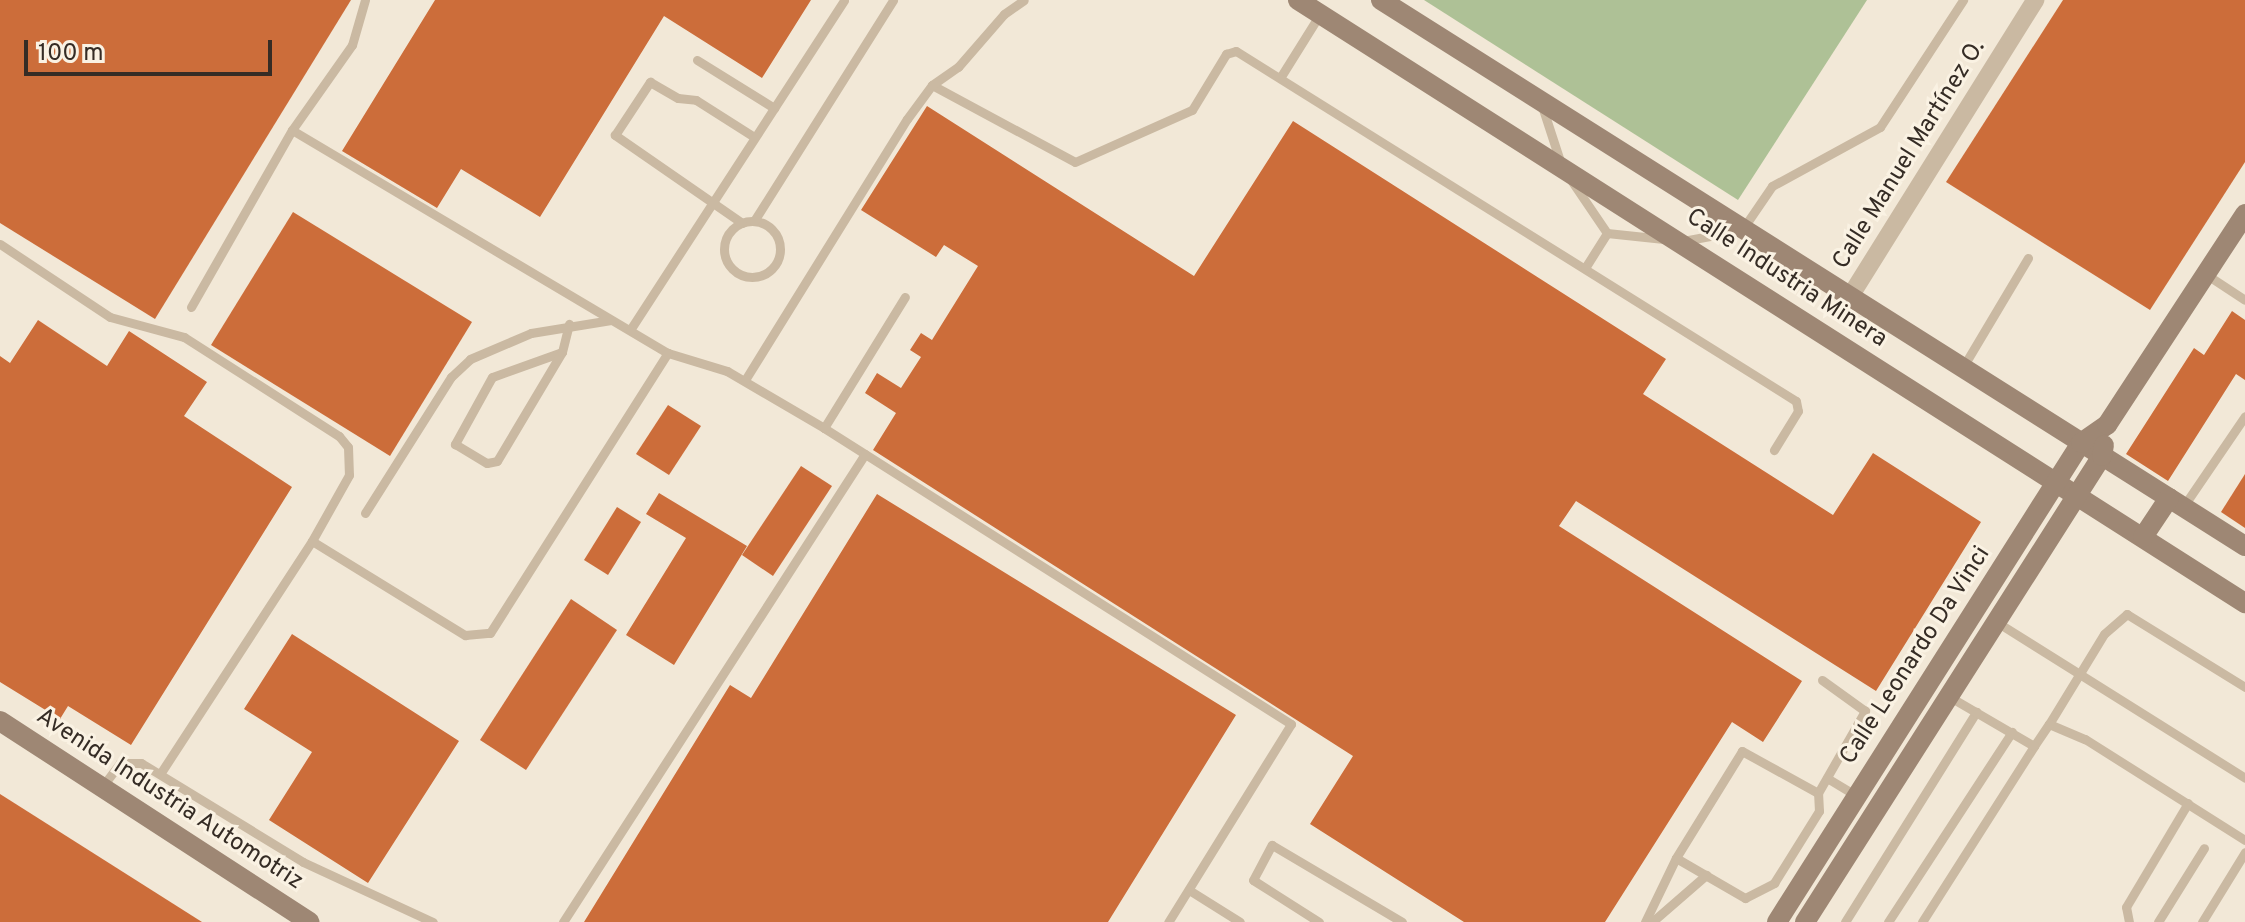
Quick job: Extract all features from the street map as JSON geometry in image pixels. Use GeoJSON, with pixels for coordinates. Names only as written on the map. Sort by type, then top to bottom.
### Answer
{"type":"FeatureCollection","features":[{"type":"Feature","properties":{"kind":"main road","name":"Calle Industria Minera"},"geometry":{"type":"LineString","coordinates":[[1298,0],[2245,603]]}},
{"type":"Feature","properties":{"kind":"main road","name":"Calle Industria Minera"},"geometry":{"type":"LineString","coordinates":[[1381,0],[2245,546]]}},
{"type":"Feature","properties":{"kind":"main road","name":"Calle Leonardo Da Vinci"},"geometry":{"type":"LineString","coordinates":[[1782,914],[2081,443],[2107,425],[2245,214]]}},
{"type":"Feature","properties":{"kind":"main road","name":"Calle Leonardo Da Vinci"},"geometry":{"type":"LineString","coordinates":[[1806,920],[2102,456],[2107,425]]}},
{"type":"Feature","properties":{"kind":"main road"},"geometry":{"type":"LineString","coordinates":[[2143,537],[2176,503]]}},
{"type":"Feature","properties":{"kind":"main road","name":"Avenida Industria Automotriz"},"geometry":{"type":"LineString","coordinates":[[0,721],[102,787],[285,915],[310,922]]}},
{"type":"Feature","properties":{"kind":"street","name":"Calle Manuel Martínez O."},"geometry":{"type":"LineString","coordinates":[[1851,295],[2035,0]]}},
{"type":"Feature","properties":{"kind":"street"},"geometry":{"type":"LineString","coordinates":[[1782,914],[1806,920]]}},
{"type":"Feature","properties":{"kind":"lane"},"geometry":{"type":"LineString","coordinates":[[191,307],[292,130],[352,45],[365,0]]}},
{"type":"Feature","properties":{"kind":"lane"},"geometry":{"type":"LineString","coordinates":[[630,330],[844,0]]}},
{"type":"Feature","properties":{"kind":"lane"},"geometry":{"type":"LineString","coordinates":[[754,221],[893,0]]}},
{"type":"Feature","properties":{"kind":"lane"},"geometry":{"type":"LineString","coordinates":[[745,380],[932,85],[958,67],[1004,14],[1024,0]]}},
{"type":"Feature","properties":{"kind":"lane"},"geometry":{"type":"LineString","coordinates":[[1541,101],[1562,166],[1607,233],[1679,241],[1742,230],[1772,186],[1880,127],[1963,0]]}},
{"type":"Feature","properties":{"kind":"lane"},"geometry":{"type":"LineString","coordinates":[[1280,78],[1320,14]]}},
{"type":"Feature","properties":{"kind":"lane"},"geometry":{"type":"LineString","coordinates":[[932,85],[1075,162],[1192,110],[1231,50],[1796,401],[1798,411],[1774,450]]}},
{"type":"Feature","properties":{"kind":"lane"},"geometry":{"type":"LineString","coordinates":[[697,60],[774,108]]}},
{"type":"Feature","properties":{"kind":"lane"},"geometry":{"type":"LineString","coordinates":[[742,223],[615,139],[633,102],[650,82],[678,98],[696,100],[754,137]]}},
{"type":"Feature","properties":{"kind":"lane"},"geometry":{"type":"LineString","coordinates":[[292,130],[668,353],[700,360],[745,380],[1291,724],[1168,922]]}},
{"type":"Feature","properties":{"kind":"lane"},"geometry":{"type":"LineString","coordinates":[[754,221],[771,228],[780,244],[772,270],[755,278],[737,273],[725,259],[724,240],[742,223],[754,221]]}},
{"type":"Feature","properties":{"kind":"lane"},"geometry":{"type":"LineString","coordinates":[[1585,268],[1607,233]]}},
{"type":"Feature","properties":{"kind":"lane"},"geometry":{"type":"LineString","coordinates":[[0,244],[110,317],[184,337],[339,436],[348,447],[349,475],[312,541],[160,774]]}},
{"type":"Feature","properties":{"kind":"lane"},"geometry":{"type":"LineString","coordinates":[[1963,367],[2028,258]]}},
{"type":"Feature","properties":{"kind":"lane"},"geometry":{"type":"LineString","coordinates":[[2207,275],[2245,300]]}},
{"type":"Feature","properties":{"kind":"lane"},"geometry":{"type":"LineString","coordinates":[[824,428],[905,297]]}},
{"type":"Feature","properties":{"kind":"lane"},"geometry":{"type":"LineString","coordinates":[[365,513],[459,367],[484,350],[569,324],[611,320]]}},
{"type":"Feature","properties":{"kind":"lane"},"geometry":{"type":"LineString","coordinates":[[562,352],[492,377],[455,444],[494,463],[562,352],[569,324]]}},
{"type":"Feature","properties":{"kind":"lane"},"geometry":{"type":"LineString","coordinates":[[312,541],[465,635],[490,633],[668,353]]}},
{"type":"Feature","properties":{"kind":"lane"},"geometry":{"type":"LineString","coordinates":[[2176,503],[2245,416]]}},
{"type":"Feature","properties":{"kind":"lane"},"geometry":{"type":"LineString","coordinates":[[563,922],[865,454]]}},
{"type":"Feature","properties":{"kind":"lane"},"geometry":{"type":"LineString","coordinates":[[1922,922],[2114,620],[2127,614],[2157,628],[2245,687]]}},
{"type":"Feature","properties":{"kind":"lane"},"geometry":{"type":"LineString","coordinates":[[1995,621],[2245,778]]}},
{"type":"Feature","properties":{"kind":"lane"},"geometry":{"type":"LineString","coordinates":[[1676,858],[1749,899],[1773,885],[1819,811],[1818,793],[1865,711],[1822,680]]}},
{"type":"Feature","properties":{"kind":"lane"},"geometry":{"type":"LineString","coordinates":[[1947,696],[2034,746]]}},
{"type":"Feature","properties":{"kind":"lane"},"geometry":{"type":"LineString","coordinates":[[1845,922],[1976,712]]}},
{"type":"Feature","properties":{"kind":"lane"},"geometry":{"type":"LineString","coordinates":[[2049,724],[2085,739],[2245,840]]}},
{"type":"Feature","properties":{"kind":"lane"},"geometry":{"type":"LineString","coordinates":[[1888,922],[2012,732]]}},
{"type":"Feature","properties":{"kind":"lane"},"geometry":{"type":"LineString","coordinates":[[1645,922],[1676,858],[1742,751],[1818,793]]}},
{"type":"Feature","properties":{"kind":"lane"},"geometry":{"type":"LineString","coordinates":[[102,787],[126,761],[160,774],[303,862],[433,922]]}},
{"type":"Feature","properties":{"kind":"lane"},"geometry":{"type":"LineString","coordinates":[[1827,778],[1857,796]]}},
{"type":"Feature","properties":{"kind":"lane"},"geometry":{"type":"LineString","coordinates":[[2129,922],[2126,907],[2188,803]]}},
{"type":"Feature","properties":{"kind":"lane"},"geometry":{"type":"LineString","coordinates":[[1319,922],[1253,880],[1272,845],[1402,922]]}},
{"type":"Feature","properties":{"kind":"lane"},"geometry":{"type":"LineString","coordinates":[[2158,922],[2204,848]]}},
{"type":"Feature","properties":{"kind":"lane"},"geometry":{"type":"LineString","coordinates":[[2202,922],[2245,852]]}},
{"type":"Feature","properties":{"kind":"lane"},"geometry":{"type":"LineString","coordinates":[[1652,922],[1706,875]]}},
{"type":"Feature","properties":{"kind":"lane"},"geometry":{"type":"LineString","coordinates":[[1189,890],[1240,922]]}},
{"type":"Feature","properties":{"kind":"green space"},"geometry":{"type":"Polygon","coordinates":[[[1424,0],[1867,0],[1738,200],[1424,0]]]}},
{"type":"Feature","properties":{"kind":"building"},"geometry":{"type":"Polygon","coordinates":[[[0,0],[351,0],[155,319],[0,223],[0,0]]]}},
{"type":"Feature","properties":{"kind":"building"},"geometry":{"type":"Polygon","coordinates":[[[435,0],[811,0],[762,78],[664,16],[540,217],[461,169],[437,208],[342,151],[435,0]]]}},
{"type":"Feature","properties":{"kind":"building"},"geometry":{"type":"Polygon","coordinates":[[[2063,0],[2245,0],[2245,162],[2150,310],[1946,182],[2063,0]]]}},
{"type":"Feature","properties":{"kind":"building"},"geometry":{"type":"Polygon","coordinates":[[[927,106],[1194,276],[1293,121],[1666,359],[1643,394],[1833,515],[1873,453],[1981,522],[1876,691],[1576,501],[1559,526],[1802,681],[1763,742],[1732,722],[1605,922],[1464,922],[1310,824],[1353,756],[873,450],[896,413],[865,393],[877,373],[901,388],[921,357],[910,350],[921,333],[932,340],[978,266],[944,245],[936,257],[861,210],[927,106]]]}},
{"type":"Feature","properties":{"kind":"building"},"geometry":{"type":"Polygon","coordinates":[[[293,212],[472,322],[390,456],[211,345],[293,212]]]}},
{"type":"Feature","properties":{"kind":"building"},"geometry":{"type":"Polygon","coordinates":[[[2232,311],[2245,320],[2245,380],[2236,374],[2168,481],[2126,454],[2194,348],[2204,355],[2232,311]]]}},
{"type":"Feature","properties":{"kind":"building"},"geometry":{"type":"Polygon","coordinates":[[[38,320],[107,366],[129,331],[207,382],[184,416],[292,487],[131,745],[68,706],[60,719],[0,682],[0,356],[10,363],[38,320]]]}},
{"type":"Feature","properties":{"kind":"building"},"geometry":{"type":"Polygon","coordinates":[[[668,405],[701,426],[669,475],[636,454],[668,405]]]}},
{"type":"Feature","properties":{"kind":"building"},"geometry":{"type":"Polygon","coordinates":[[[801,466],[832,486],[773,576],[742,555],[801,466]]]}},
{"type":"Feature","properties":{"kind":"building"},"geometry":{"type":"Polygon","coordinates":[[[2245,474],[2245,528],[2221,512],[2245,474]]]}},
{"type":"Feature","properties":{"kind":"building"},"geometry":{"type":"Polygon","coordinates":[[[659,493],[747,546],[674,665],[626,635],[686,538],[646,514],[659,493]]]}},
{"type":"Feature","properties":{"kind":"building"},"geometry":{"type":"Polygon","coordinates":[[[877,494],[1236,715],[1108,922],[584,922],[730,685],[751,698],[877,494]]]}},
{"type":"Feature","properties":{"kind":"building"},"geometry":{"type":"Polygon","coordinates":[[[617,507],[641,522],[608,575],[584,560],[617,507]]]}},
{"type":"Feature","properties":{"kind":"building"},"geometry":{"type":"Polygon","coordinates":[[[571,599],[617,630],[526,770],[480,740],[571,599]]]}},
{"type":"Feature","properties":{"kind":"building"},"geometry":{"type":"Polygon","coordinates":[[[292,634],[459,741],[368,883],[269,820],[312,752],[244,709],[292,634]]]}},
{"type":"Feature","properties":{"kind":"building"},"geometry":{"type":"Polygon","coordinates":[[[0,794],[202,922],[0,922],[0,794]]]}}]}
